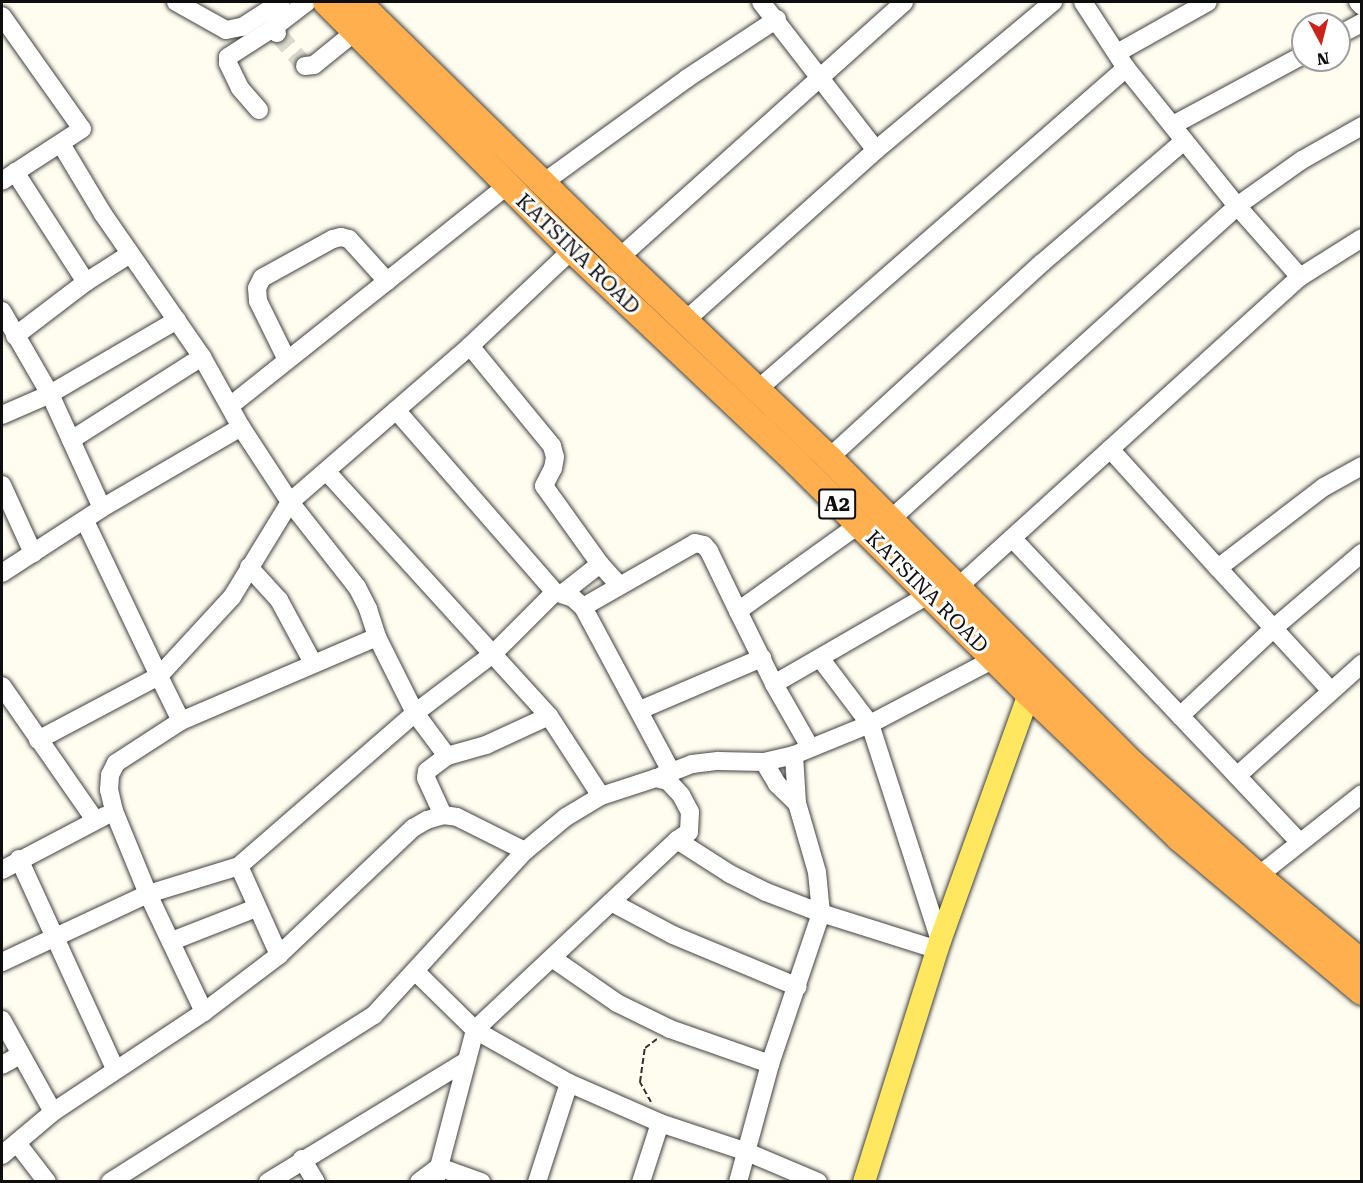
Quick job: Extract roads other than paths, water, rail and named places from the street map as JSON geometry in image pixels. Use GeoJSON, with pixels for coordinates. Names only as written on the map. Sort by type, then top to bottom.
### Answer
{"type":"FeatureCollection","features":[{"type":"Feature","properties":{"kind":"highway","name":"KATSINA ROAD"},"geometry":{"type":"LineString","coordinates":[[326,2],[364,11],[507,186],[572,250],[994,659],[1037,685],[1179,838],[1362,992]]}},
{"type":"Feature","properties":{"kind":"highway","name":"A2"},"geometry":{"type":"LineString","coordinates":[[364,11],[686,320],[958,587],[1037,685],[1132,763],[1258,876],[1362,963]]}},
{"type":"Feature","properties":{"kind":"main road"},"geometry":{"type":"LineString","coordinates":[[864,1182],[939,945],[1037,685]]}},
{"type":"Feature","properties":{"kind":"street"},"geometry":{"type":"LineString","coordinates":[[176,2],[226,30],[242,27],[281,2]]}},
{"type":"Feature","properties":{"kind":"street"},"geometry":{"type":"LineString","coordinates":[[259,110],[240,88],[228,63],[228,57],[275,31],[307,2]]}},
{"type":"Feature","properties":{"kind":"street"},"geometry":{"type":"LineString","coordinates":[[761,2],[777,19],[819,79],[876,150]]}},
{"type":"Feature","properties":{"kind":"street"},"geometry":{"type":"LineString","coordinates":[[619,258],[904,2]]}},
{"type":"Feature","properties":{"kind":"street"},"geometry":{"type":"LineString","coordinates":[[686,320],[876,150],[1053,2]]}},
{"type":"Feature","properties":{"kind":"street"},"geometry":{"type":"LineString","coordinates":[[1083,2],[1121,60],[1184,141],[1237,206],[1300,277]]}},
{"type":"Feature","properties":{"kind":"street"},"geometry":{"type":"LineString","coordinates":[[757,390],[1121,60],[1208,2]]}},
{"type":"Feature","properties":{"kind":"street"},"geometry":{"type":"LineString","coordinates":[[1358,2],[1362,6]]}},
{"type":"Feature","properties":{"kind":"street"},"geometry":{"type":"LineString","coordinates":[[305,66],[314,66],[364,11]]}},
{"type":"Feature","properties":{"kind":"street"},"geometry":{"type":"LineString","coordinates":[[2,16],[82,127],[81,132],[8,176],[86,282]]}},
{"type":"Feature","properties":{"kind":"street"},"geometry":{"type":"LineString","coordinates":[[543,183],[686,79],[777,19]]}},
{"type":"Feature","properties":{"kind":"street"},"geometry":{"type":"LineString","coordinates":[[1173,125],[1291,61]]}},
{"type":"Feature","properties":{"kind":"street"},"geometry":{"type":"LineString","coordinates":[[890,520],[1237,206],[1302,160],[1362,126]]}},
{"type":"Feature","properties":{"kind":"street"},"geometry":{"type":"LineString","coordinates":[[828,458],[1042,263],[1184,141]]}},
{"type":"Feature","properties":{"kind":"street"},"geometry":{"type":"LineString","coordinates":[[61,144],[130,254],[202,357],[241,427],[290,502],[357,587],[368,609],[377,637],[415,713],[447,756]]}},
{"type":"Feature","properties":{"kind":"street"},"geometry":{"type":"LineString","coordinates":[[230,406],[507,186]]}},
{"type":"Feature","properties":{"kind":"street"},"geometry":{"type":"LineString","coordinates":[[287,360],[258,301],[257,288],[262,278],[333,239],[341,237],[349,239],[387,281]]}},
{"type":"Feature","properties":{"kind":"street"},"geometry":{"type":"LineString","coordinates":[[958,587],[1300,277],[1362,238]]}},
{"type":"Feature","properties":{"kind":"street"},"geometry":{"type":"LineString","coordinates":[[38,740],[159,676],[232,597],[290,502],[470,346],[572,250]]}},
{"type":"Feature","properties":{"kind":"street"},"geometry":{"type":"LineString","coordinates":[[15,336],[86,282],[130,254]]}},
{"type":"Feature","properties":{"kind":"street"},"geometry":{"type":"LineString","coordinates":[[2,311],[50,394],[102,508]]}},
{"type":"Feature","properties":{"kind":"street"},"geometry":{"type":"LineString","coordinates":[[2,415],[50,394],[177,320]]}},
{"type":"Feature","properties":{"kind":"street"},"geometry":{"type":"LineString","coordinates":[[470,346],[552,446],[555,457],[553,468],[544,486],[600,564],[619,585]]}},
{"type":"Feature","properties":{"kind":"street"},"geometry":{"type":"LineString","coordinates":[[71,440],[202,357]]}},
{"type":"Feature","properties":{"kind":"street"},"geometry":{"type":"LineString","coordinates":[[396,410],[559,593],[583,607],[640,710],[664,774],[681,795],[690,812],[689,832],[677,840],[475,1030],[437,1174]]}},
{"type":"Feature","properties":{"kind":"street"},"geometry":{"type":"LineString","coordinates":[[2,573],[102,508],[241,427]]}},
{"type":"Feature","properties":{"kind":"street"},"geometry":{"type":"LineString","coordinates":[[1110,449],[1275,627],[1330,690]]}},
{"type":"Feature","properties":{"kind":"street"},"geometry":{"type":"LineString","coordinates":[[1218,568],[1324,487],[1362,466]]}},
{"type":"Feature","properties":{"kind":"street"},"geometry":{"type":"LineString","coordinates":[[327,472],[549,716],[601,796]]}},
{"type":"Feature","properties":{"kind":"street"},"geometry":{"type":"LineString","coordinates":[[2,485],[33,553]]}},
{"type":"Feature","properties":{"kind":"street"},"geometry":{"type":"LineString","coordinates":[[85,521],[181,721]]}},
{"type":"Feature","properties":{"kind":"street"},"geometry":{"type":"LineString","coordinates":[[738,611],[858,525]]}},
{"type":"Feature","properties":{"kind":"street"},"geometry":{"type":"LineString","coordinates":[[1012,538],[1299,842]]}},
{"type":"Feature","properties":{"kind":"street"},"geometry":{"type":"LineString","coordinates":[[583,607],[695,543],[704,545],[762,658],[802,751],[797,803],[817,872],[821,913],[798,987],[770,1064],[738,1182]]}},
{"type":"Feature","properties":{"kind":"street"},"geometry":{"type":"LineString","coordinates":[[1180,716],[1275,627],[1362,553]]}},
{"type":"Feature","properties":{"kind":"street"},"geometry":{"type":"LineString","coordinates":[[2,962],[53,935],[148,894],[239,866],[415,713],[494,653],[559,593],[600,564]]}},
{"type":"Feature","properties":{"kind":"street"},"geometry":{"type":"LineString","coordinates":[[249,567],[279,600],[313,663]]}},
{"type":"Feature","properties":{"kind":"street"},"geometry":{"type":"LineString","coordinates":[[774,684],[928,595]]}},
{"type":"Feature","properties":{"kind":"street"},"geometry":{"type":"LineString","coordinates":[[204,1012],[148,894],[114,811],[109,790],[110,775],[116,763],[181,721],[377,637]]}},
{"type":"Feature","properties":{"kind":"street"},"geometry":{"type":"LineString","coordinates":[[640,710],[762,658]]}},
{"type":"Feature","properties":{"kind":"street"},"geometry":{"type":"LineString","coordinates":[[820,658],[870,724],[939,945]]}},
{"type":"Feature","properties":{"kind":"street"},"geometry":{"type":"LineString","coordinates":[[110,1182],[374,1015],[525,851],[566,817],[601,796],[664,774],[718,761],[764,762],[802,751],[870,724],[994,659]]}},
{"type":"Feature","properties":{"kind":"street"},"geometry":{"type":"LineString","coordinates":[[1238,777],[1330,690],[1362,664]]}},
{"type":"Feature","properties":{"kind":"street"},"geometry":{"type":"LineString","coordinates":[[2,686],[95,820]]}},
{"type":"Feature","properties":{"kind":"street"},"geometry":{"type":"LineString","coordinates":[[443,815],[426,778],[427,771],[447,756],[486,745],[549,716]]}},
{"type":"Feature","properties":{"kind":"street"},"geometry":{"type":"LineString","coordinates":[[764,762],[777,784],[797,803]]}},
{"type":"Feature","properties":{"kind":"street"},"geometry":{"type":"LineString","coordinates":[[1258,876],[1362,794]]}},
{"type":"Feature","properties":{"kind":"street"},"geometry":{"type":"LineString","coordinates":[[114,811],[7,863],[53,935],[115,1069]]}},
{"type":"Feature","properties":{"kind":"street"},"geometry":{"type":"LineString","coordinates":[[2,1155],[53,1112],[204,1012],[279,955],[413,828],[443,815],[470,821],[525,851]]}},
{"type":"Feature","properties":{"kind":"street"},"geometry":{"type":"LineString","coordinates":[[677,840],[730,874],[821,913],[939,945]]}},
{"type":"Feature","properties":{"kind":"street"},"geometry":{"type":"LineString","coordinates":[[239,866],[255,908],[279,955]]}},
{"type":"Feature","properties":{"kind":"street"},"geometry":{"type":"LineString","coordinates":[[611,903],[673,935],[798,987]]}},
{"type":"Feature","properties":{"kind":"street"},"geometry":{"type":"LineString","coordinates":[[172,942],[255,908]]}},
{"type":"Feature","properties":{"kind":"street"},"geometry":{"type":"LineString","coordinates":[[552,957],[617,1004],[670,1029],[770,1064]]}},
{"type":"Feature","properties":{"kind":"street"},"geometry":{"type":"LineString","coordinates":[[415,971],[475,1030],[569,1083],[658,1116],[818,1182]]}},
{"type":"Feature","properties":{"kind":"street"},"geometry":{"type":"LineString","coordinates":[[2,1020],[53,1112]]}},
{"type":"Feature","properties":{"kind":"street"},"geometry":{"type":"LineString","coordinates":[[2,1065],[20,1055]]}},
{"type":"Feature","properties":{"kind":"street"},"geometry":{"type":"LineString","coordinates":[[268,1182],[302,1159],[466,1061]]}},
{"type":"Feature","properties":{"kind":"street"},"geometry":{"type":"LineString","coordinates":[[537,1182],[569,1083]]}},
{"type":"Feature","properties":{"kind":"street"},"geometry":{"type":"LineString","coordinates":[[641,1182],[658,1116]]}},
{"type":"Feature","properties":{"kind":"street"},"geometry":{"type":"LineString","coordinates":[[17,1143],[47,1182]]}},
{"type":"Feature","properties":{"kind":"street"},"geometry":{"type":"LineString","coordinates":[[302,1159],[316,1182]]}},
{"type":"Feature","properties":{"kind":"street"},"geometry":{"type":"LineString","coordinates":[[419,1182],[437,1174],[481,1182]]}},
{"type":"Feature","properties":{"kind":"tunnel"},"geometry":{"type":"LineString","coordinates":[[277,33],[305,66]]}}]}
